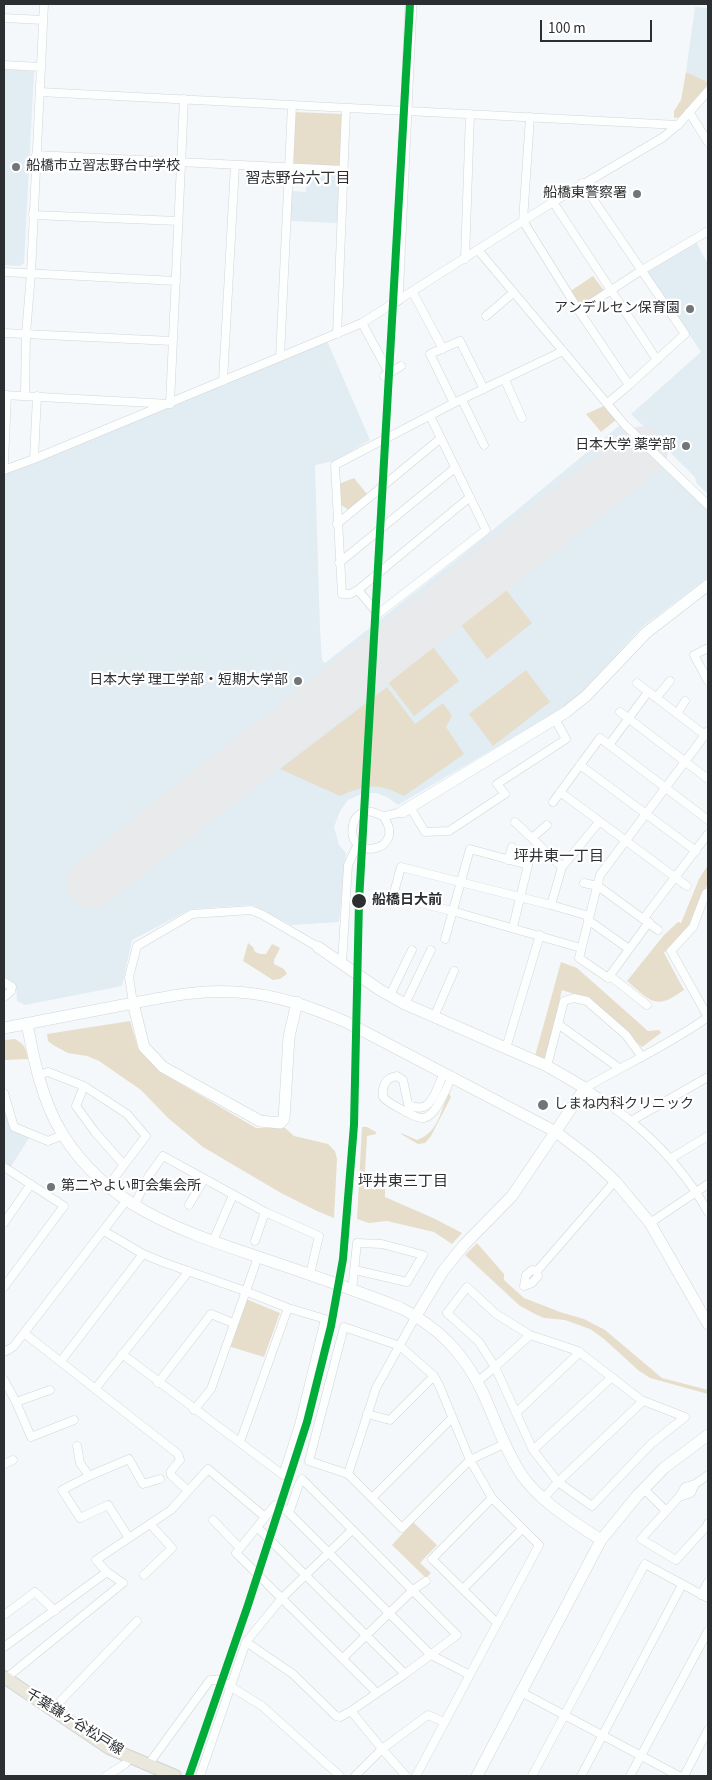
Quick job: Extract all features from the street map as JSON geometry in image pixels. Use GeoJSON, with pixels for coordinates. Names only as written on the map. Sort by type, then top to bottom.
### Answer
{"type":"FeatureCollection","features":[{"type":"Feature","properties":{"kind":"main road","name":"千葉鎌ヶ谷松戸線"},"geometry":{"type":"LineString","coordinates":[[5,1678],[109,1748],[175,1776]]}},
{"type":"Feature","properties":{"kind":"street"},"geometry":{"type":"LineString","coordinates":[[25,396],[26,334],[31,273],[44,4]]}},
{"type":"Feature","properties":{"kind":"street"},"geometry":{"type":"LineString","coordinates":[[397,300],[411,4]]}},
{"type":"Feature","properties":{"kind":"street"},"geometry":{"type":"LineString","coordinates":[[4,18],[43,20]]}},
{"type":"Feature","properties":{"kind":"street"},"geometry":{"type":"LineString","coordinates":[[4,65],[41,67]]}},
{"type":"Feature","properties":{"kind":"street"},"geometry":{"type":"LineString","coordinates":[[4,470],[170,404],[223,380],[362,323],[582,183],[662,138],[678,125],[708,91]]}},
{"type":"Feature","properties":{"kind":"street"},"geometry":{"type":"LineString","coordinates":[[40,92],[678,125]]}},
{"type":"Feature","properties":{"kind":"street"},"geometry":{"type":"LineString","coordinates":[[170,404],[184,99]]}},
{"type":"Feature","properties":{"kind":"street"},"geometry":{"type":"LineString","coordinates":[[280,357],[292,105]]}},
{"type":"Feature","properties":{"kind":"street"},"geometry":{"type":"LineString","coordinates":[[337,334],[346,108]]}},
{"type":"Feature","properties":{"kind":"street"},"geometry":{"type":"LineString","coordinates":[[689,112],[708,142]]}},
{"type":"Feature","properties":{"kind":"street"},"geometry":{"type":"LineString","coordinates":[[465,258],[470,114]]}},
{"type":"Feature","properties":{"kind":"street"},"geometry":{"type":"LineString","coordinates":[[530,117],[523,220],[579,311],[629,385]]}},
{"type":"Feature","properties":{"kind":"street"},"geometry":{"type":"LineString","coordinates":[[36,155],[343,170]]}},
{"type":"Feature","properties":{"kind":"street"},"geometry":{"type":"LineString","coordinates":[[223,380],[235,166]]}},
{"type":"Feature","properties":{"kind":"street"},"geometry":{"type":"LineString","coordinates":[[582,183],[685,334],[609,402]]}},
{"type":"Feature","properties":{"kind":"street"},"geometry":{"type":"LineString","coordinates":[[552,202],[657,360]]}},
{"type":"Feature","properties":{"kind":"street"},"geometry":{"type":"LineString","coordinates":[[33,215],[178,221]]}},
{"type":"Feature","properties":{"kind":"street"},"geometry":{"type":"LineString","coordinates":[[579,311],[642,270],[708,231]]}},
{"type":"Feature","properties":{"kind":"street"},"geometry":{"type":"LineString","coordinates":[[478,250],[625,425],[708,505]]}},
{"type":"Feature","properties":{"kind":"street"},"geometry":{"type":"LineString","coordinates":[[4,272],[176,281]]}},
{"type":"Feature","properties":{"kind":"street"},"geometry":{"type":"LineString","coordinates":[[412,290],[443,349]]}},
{"type":"Feature","properties":{"kind":"street"},"geometry":{"type":"LineString","coordinates":[[486,316],[513,293]]}},
{"type":"Feature","properties":{"kind":"street"},"geometry":{"type":"LineString","coordinates":[[362,323],[386,374],[401,366]]}},
{"type":"Feature","properties":{"kind":"street"},"geometry":{"type":"LineString","coordinates":[[4,333],[172,341]]}},
{"type":"Feature","properties":{"kind":"street"},"geometry":{"type":"LineString","coordinates":[[454,403],[430,354],[460,341],[484,389]]}},
{"type":"Feature","properties":{"kind":"street"},"geometry":{"type":"LineString","coordinates":[[470,497],[358,590],[350,594],[342,594],[335,464],[454,403],[563,351]]}},
{"type":"Feature","properties":{"kind":"street"},"geometry":{"type":"LineString","coordinates":[[505,380],[522,418]]}},
{"type":"Feature","properties":{"kind":"street"},"geometry":{"type":"LineString","coordinates":[[4,462],[5,395],[170,404]]}},
{"type":"Feature","properties":{"kind":"street"},"geometry":{"type":"LineString","coordinates":[[34,459],[37,396]]}},
{"type":"Feature","properties":{"kind":"street"},"geometry":{"type":"LineString","coordinates":[[462,400],[484,444]]}},
{"type":"Feature","properties":{"kind":"street"},"geometry":{"type":"LineString","coordinates":[[358,590],[378,614],[486,530],[430,416]]}},
{"type":"Feature","properties":{"kind":"street"},"geometry":{"type":"LineString","coordinates":[[337,524],[441,438]]}},
{"type":"Feature","properties":{"kind":"street"},"geometry":{"type":"LineString","coordinates":[[339,563],[455,468]]}},
{"type":"Feature","properties":{"kind":"street"},"geometry":{"type":"LineString","coordinates":[[389,824],[406,810],[555,718],[586,696],[646,633],[708,585]]}},
{"type":"Feature","properties":{"kind":"street"},"geometry":{"type":"LineString","coordinates":[[708,648],[694,655],[708,681]]}},
{"type":"Feature","properties":{"kind":"street"},"geometry":{"type":"LineString","coordinates":[[656,698],[670,681]]}},
{"type":"Feature","properties":{"kind":"street"},"geometry":{"type":"LineString","coordinates":[[637,683],[677,714],[707,733],[600,875],[581,948],[579,958],[608,978],[610,976],[647,1004]]}},
{"type":"Feature","properties":{"kind":"street"},"geometry":{"type":"LineString","coordinates":[[609,745],[648,692]]}},
{"type":"Feature","properties":{"kind":"street"},"geometry":{"type":"LineString","coordinates":[[677,714],[685,701]]}},
{"type":"Feature","properties":{"kind":"street"},"geometry":{"type":"LineString","coordinates":[[620,712],[708,779]]}},
{"type":"Feature","properties":{"kind":"street"},"geometry":{"type":"LineString","coordinates":[[406,810],[425,832],[449,831],[505,794],[498,784],[566,739],[555,718]]}},
{"type":"Feature","properties":{"kind":"street"},"geometry":{"type":"LineString","coordinates":[[553,802],[600,738],[708,820]]}},
{"type":"Feature","properties":{"kind":"street"},"geometry":{"type":"LineString","coordinates":[[580,765],[696,851]]}},
{"type":"Feature","properties":{"kind":"street"},"geometry":{"type":"LineString","coordinates":[[560,792],[687,886]]}},
{"type":"Feature","properties":{"kind":"street"},"geometry":{"type":"LineString","coordinates":[[383,816],[406,810]]}},
{"type":"Feature","properties":{"kind":"street"},"geometry":{"type":"LineString","coordinates":[[372,811],[383,816],[389,824],[390,831],[388,838],[378,848],[368,850],[353,839],[353,823],[358,815],[372,811]]}},
{"type":"Feature","properties":{"kind":"street"},"geometry":{"type":"LineString","coordinates":[[515,822],[562,867]]}},
{"type":"Feature","properties":{"kind":"street"},"geometry":{"type":"LineString","coordinates":[[551,905],[562,867],[599,822]]}},
{"type":"Feature","properties":{"kind":"street"},"geometry":{"type":"LineString","coordinates":[[532,838],[547,825]]}},
{"type":"Feature","properties":{"kind":"street"},"geometry":{"type":"LineString","coordinates":[[610,976],[646,920],[708,834]]}},
{"type":"Feature","properties":{"kind":"street"},"geometry":{"type":"LineString","coordinates":[[342,963],[348,866],[358,844]]}},
{"type":"Feature","properties":{"kind":"street"},"geometry":{"type":"LineString","coordinates":[[508,860],[512,848]]}},
{"type":"Feature","properties":{"kind":"street"},"geometry":{"type":"LineString","coordinates":[[445,939],[470,849],[528,865],[513,927]]}},
{"type":"Feature","properties":{"kind":"street"},"geometry":{"type":"LineString","coordinates":[[581,948],[513,927],[389,896],[401,867],[551,905],[589,918],[629,949]]}},
{"type":"Feature","properties":{"kind":"street"},"geometry":{"type":"LineString","coordinates":[[584,883],[598,886],[658,930]]}},
{"type":"Feature","properties":{"kind":"street"},"geometry":{"type":"LineString","coordinates":[[348,1474],[376,1388],[443,1271],[464,1245],[512,1196],[585,1088],[670,1042],[708,1017],[671,951],[693,928],[708,892]]}},
{"type":"Feature","properties":{"kind":"street"},"geometry":{"type":"LineString","coordinates":[[297,1002],[290,1037],[284,1119],[280,1123],[260,1121],[163,1067],[144,1047],[133,1003],[130,977],[137,946],[192,914],[251,910],[263,915],[318,947],[405,1004],[547,1066],[585,1088],[631,1121],[670,1159],[696,1191],[708,1212]]}},
{"type":"Feature","properties":{"kind":"street"},"geometry":{"type":"LineString","coordinates":[[506,1048],[540,935]]}},
{"type":"Feature","properties":{"kind":"street"},"geometry":{"type":"LineString","coordinates":[[390,995],[412,950]]}},
{"type":"Feature","properties":{"kind":"street"},"geometry":{"type":"LineString","coordinates":[[405,1004],[431,950]]}},
{"type":"Feature","properties":{"kind":"street"},"geometry":{"type":"LineString","coordinates":[[434,1017],[454,971]]}},
{"type":"Feature","properties":{"kind":"street"},"geometry":{"type":"LineString","coordinates":[[4,982],[12,987],[11,991],[4,997]]}},
{"type":"Feature","properties":{"kind":"street"},"geometry":{"type":"LineString","coordinates":[[4,1028],[179,994],[218,992],[262,995],[297,1002],[346,1022],[556,1132],[590,1158],[615,1181],[650,1223],[708,1324]]}},
{"type":"Feature","properties":{"kind":"street"},"geometry":{"type":"LineString","coordinates":[[547,1066],[564,1001],[574,998],[587,1001],[626,1035],[642,1057]]}},
{"type":"Feature","properties":{"kind":"street"},"geometry":{"type":"LineString","coordinates":[[27,1024],[38,1075],[53,1116],[63,1135],[83,1161],[108,1186],[130,1204],[159,1219],[213,1241],[310,1274],[400,1308],[428,1323],[456,1349],[477,1382],[504,1444],[522,1476],[561,1513],[601,1540]]}},
{"type":"Feature","properties":{"kind":"street"},"geometry":{"type":"LineString","coordinates":[[558,1024],[619,1068]]}},
{"type":"Feature","properties":{"kind":"street"},"geometry":{"type":"LineString","coordinates":[[38,1075],[48,1072],[84,1086],[127,1114],[146,1136],[108,1186]]}},
{"type":"Feature","properties":{"kind":"street"},"geometry":{"type":"LineString","coordinates":[[448,1074],[434,1111],[423,1119],[417,1118],[388,1102],[383,1097],[382,1089],[386,1081],[398,1076],[403,1080],[408,1104],[415,1109],[421,1109],[427,1106],[448,1074]]}},
{"type":"Feature","properties":{"kind":"street"},"geometry":{"type":"LineString","coordinates":[[631,1121],[708,1077]]}},
{"type":"Feature","properties":{"kind":"street"},"geometry":{"type":"LineString","coordinates":[[84,1086],[76,1106],[95,1132],[124,1165]]}},
{"type":"Feature","properties":{"kind":"street"},"geometry":{"type":"LineString","coordinates":[[4,1096],[14,1127],[48,1140],[63,1135]]}},
{"type":"Feature","properties":{"kind":"street"},"geometry":{"type":"LineString","coordinates":[[670,1159],[708,1136]]}},
{"type":"Feature","properties":{"kind":"street"},"geometry":{"type":"LineString","coordinates":[[4,1352],[12,1347],[104,1231],[130,1204],[163,1156],[265,1212],[319,1236],[310,1274]]}},
{"type":"Feature","properties":{"kind":"street"},"geometry":{"type":"LineString","coordinates":[[4,1167],[64,1206],[4,1287]]}},
{"type":"Feature","properties":{"kind":"street"},"geometry":{"type":"LineString","coordinates":[[189,1205],[204,1179]]}},
{"type":"Feature","properties":{"kind":"street"},"geometry":{"type":"LineString","coordinates":[[537,1271],[615,1181]]}},
{"type":"Feature","properties":{"kind":"street"},"geometry":{"type":"LineString","coordinates":[[4,1223],[31,1184]]}},
{"type":"Feature","properties":{"kind":"street"},"geometry":{"type":"LineString","coordinates":[[650,1223],[708,1184]]}},
{"type":"Feature","properties":{"kind":"street"},"geometry":{"type":"LineString","coordinates":[[213,1241],[233,1195]]}},
{"type":"Feature","properties":{"kind":"street"},"geometry":{"type":"LineString","coordinates":[[255,1241],[265,1212]]}},
{"type":"Feature","properties":{"kind":"street"},"geometry":{"type":"LineString","coordinates":[[104,1231],[143,1254],[288,1308],[325,1319],[299,1426],[283,1475],[194,1410],[122,1354]]}},
{"type":"Feature","properties":{"kind":"street"},"geometry":{"type":"LineString","coordinates":[[352,1290],[357,1244],[382,1244],[423,1255],[407,1282],[355,1270]]}},
{"type":"Feature","properties":{"kind":"street"},"geometry":{"type":"LineString","coordinates":[[61,1361],[143,1254]]}},
{"type":"Feature","properties":{"kind":"street"},"geometry":{"type":"LineString","coordinates":[[194,1410],[210,1389],[258,1256]]}},
{"type":"Feature","properties":{"kind":"street"},"geometry":{"type":"LineString","coordinates":[[95,1389],[189,1271]]}},
{"type":"Feature","properties":{"kind":"street"},"geometry":{"type":"LineString","coordinates":[[467,1288],[496,1314],[530,1335],[580,1352],[643,1401],[685,1417],[651,1444],[592,1506],[558,1482],[533,1450],[495,1367],[479,1342],[447,1312],[467,1288]]}},
{"type":"Feature","properties":{"kind":"street"},"geometry":{"type":"LineString","coordinates":[[240,1442],[288,1308]]}},
{"type":"Feature","properties":{"kind":"street"},"geometry":{"type":"LineString","coordinates":[[158,1382],[211,1314],[233,1323]]}},
{"type":"Feature","properties":{"kind":"street"},"geometry":{"type":"LineString","coordinates":[[416,1776],[539,1545],[492,1498],[470,1460],[434,1376],[400,1346],[344,1327],[309,1461],[348,1474],[402,1528],[470,1460],[504,1444]]}},
{"type":"Feature","properties":{"kind":"street"},"geometry":{"type":"LineString","coordinates":[[24,1332],[178,1454],[180,1460],[171,1471],[171,1475],[188,1491]]}},
{"type":"Feature","properties":{"kind":"street"},"geometry":{"type":"LineString","coordinates":[[477,1382],[530,1335]]}},
{"type":"Feature","properties":{"kind":"street"},"geometry":{"type":"LineString","coordinates":[[516,1413],[580,1352]]}},
{"type":"Feature","properties":{"kind":"street"},"geometry":{"type":"LineString","coordinates":[[367,1414],[390,1420],[434,1376]]}},
{"type":"Feature","properties":{"kind":"street"},"geometry":{"type":"LineString","coordinates":[[533,1450],[612,1377]]}},
{"type":"Feature","properties":{"kind":"street"},"geometry":{"type":"LineString","coordinates":[[4,1380],[31,1437],[74,1420]]}},
{"type":"Feature","properties":{"kind":"street"},"geometry":{"type":"LineString","coordinates":[[16,1402],[50,1390]]}},
{"type":"Feature","properties":{"kind":"street"},"geometry":{"type":"LineString","coordinates":[[544,1498],[558,1482],[643,1401]]}},
{"type":"Feature","properties":{"kind":"street"},"geometry":{"type":"LineString","coordinates":[[372,1498],[452,1418]]}},
{"type":"Feature","properties":{"kind":"street"},"geometry":{"type":"LineString","coordinates":[[476,1776],[601,1540],[644,1488],[664,1468],[708,1435]]}},
{"type":"Feature","properties":{"kind":"street"},"geometry":{"type":"LineString","coordinates":[[77,1446],[80,1463],[89,1476]]}},
{"type":"Feature","properties":{"kind":"street"},"geometry":{"type":"LineString","coordinates":[[129,1538],[108,1505],[80,1518],[62,1490],[129,1459],[142,1484],[160,1479]]}},
{"type":"Feature","properties":{"kind":"street"},"geometry":{"type":"LineString","coordinates":[[4,1464],[13,1460]]}},
{"type":"Feature","properties":{"kind":"street"},"geometry":{"type":"LineString","coordinates":[[5,1678],[123,1584],[107,1572],[96,1560],[171,1510],[208,1469],[264,1517]]}},
{"type":"Feature","properties":{"kind":"street"},"geometry":{"type":"LineString","coordinates":[[708,1475],[695,1484],[691,1493],[679,1497],[641,1539],[676,1560],[708,1525]]}},
{"type":"Feature","properties":{"kind":"street"},"geometry":{"type":"LineString","coordinates":[[246,1642],[293,1674],[336,1716],[340,1717],[352,1711],[405,1674],[457,1635],[302,1479],[289,1513]]}},
{"type":"Feature","properties":{"kind":"street"},"geometry":{"type":"LineString","coordinates":[[644,1488],[666,1512]]}},
{"type":"Feature","properties":{"kind":"street"},"geometry":{"type":"LineString","coordinates":[[492,1498],[432,1559],[497,1623]]}},
{"type":"Feature","properties":{"kind":"street"},"geometry":{"type":"LineString","coordinates":[[373,1689],[236,1553],[275,1505],[286,1510],[431,1655],[470,1675]]}},
{"type":"Feature","properties":{"kind":"street"},"geometry":{"type":"LineString","coordinates":[[213,1520],[239,1547]]}},
{"type":"Feature","properties":{"kind":"street"},"geometry":{"type":"LineString","coordinates":[[144,1576],[172,1548],[150,1524]]}},
{"type":"Feature","properties":{"kind":"street"},"geometry":{"type":"LineString","coordinates":[[257,1527],[405,1674]]}},
{"type":"Feature","properties":{"kind":"street"},"geometry":{"type":"LineString","coordinates":[[463,1589],[522,1529]]}},
{"type":"Feature","properties":{"kind":"street"},"geometry":{"type":"LineString","coordinates":[[200,1776],[246,1642],[282,1598],[352,1530]]}},
{"type":"Feature","properties":{"kind":"street"},"geometry":{"type":"LineString","coordinates":[[532,1776],[645,1564],[704,1597],[708,1582]]}},
{"type":"Feature","properties":{"kind":"street"},"geometry":{"type":"LineString","coordinates":[[4,1647],[56,1611],[107,1572]]}},
{"type":"Feature","properties":{"kind":"street"},"geometry":{"type":"LineString","coordinates":[[343,1658],[413,1590],[426,1581]]}},
{"type":"Feature","properties":{"kind":"street"},"geometry":{"type":"LineString","coordinates":[[581,1776],[682,1585]]}},
{"type":"Feature","properties":{"kind":"street"},"geometry":{"type":"LineString","coordinates":[[4,1615],[35,1592],[56,1611]]}},
{"type":"Feature","properties":{"kind":"street"},"geometry":{"type":"LineString","coordinates":[[52,1710],[137,1621]]}},
{"type":"Feature","properties":{"kind":"street"},"geometry":{"type":"LineString","coordinates":[[630,1776],[708,1631]]}},
{"type":"Feature","properties":{"kind":"street"},"geometry":{"type":"LineString","coordinates":[[148,1765],[210,1680],[220,1680],[262,1706],[340,1776]]}},
{"type":"Feature","properties":{"kind":"street"},"geometry":{"type":"LineString","coordinates":[[521,1692],[679,1776]]}},
{"type":"Feature","properties":{"kind":"street"},"geometry":{"type":"LineString","coordinates":[[352,1711],[406,1776]]}},
{"type":"Feature","properties":{"kind":"street"},"geometry":{"type":"LineString","coordinates":[[354,1776],[382,1749],[428,1715],[444,1722]]}},
{"type":"Feature","properties":{"kind":"street"},"geometry":{"type":"LineString","coordinates":[[684,1776],[708,1730]]}},
{"type":"Feature","properties":{"kind":"street"},"geometry":{"type":"LineString","coordinates":[[106,1776],[125,1764],[130,1758]]}},
{"type":"Feature","properties":{"kind":"shaded area"},"geometry":{"type":"Polygon","coordinates":[[[695,7],[708,8],[708,82],[686,72],[695,7]]]}},
{"type":"Feature","properties":{"kind":"shaded area","name":"船橋市立習志野台中学校"},"geometry":{"type":"Polygon","coordinates":[[[4,69],[34,71],[24,263],[20,266],[4,265],[4,69]]]}},
{"type":"Feature","properties":{"kind":"shaded area"},"geometry":{"type":"Polygon","coordinates":[[[686,72],[708,82],[708,84],[682,117],[674,118],[674,111],[681,100],[686,72]]]}},
{"type":"Feature","properties":{"kind":"shaded area"},"geometry":{"type":"Polygon","coordinates":[[[294,112],[342,114],[340,164],[337,167],[294,164],[292,162],[294,112]]]}},
{"type":"Feature","properties":{"kind":"shaded area"},"geometry":{"type":"Polygon","coordinates":[[[308,172],[337,173],[340,176],[337,223],[290,221],[291,191],[306,192],[308,172]]]}},
{"type":"Feature","properties":{"kind":"shaded area"},"geometry":{"type":"Polygon","coordinates":[[[696,242],[708,264],[708,494],[697,484],[695,477],[631,414],[701,352],[647,271],[696,242]]]}},
{"type":"Feature","properties":{"kind":"shaded area"},"geometry":{"type":"Polygon","coordinates":[[[593,276],[605,292],[579,308],[569,292],[593,276]]]}},
{"type":"Feature","properties":{"kind":"shaded area","name":"日本大学 理工学部・短期大学部"},"geometry":{"type":"Polygon","coordinates":[[[327,341],[370,440],[334,461],[315,465],[320,630],[322,660],[325,663],[465,553],[620,425],[708,509],[708,577],[641,628],[581,693],[561,709],[398,805],[387,797],[376,793],[364,793],[348,800],[340,811],[334,827],[339,845],[346,853],[339,922],[291,925],[253,905],[191,909],[132,940],[122,986],[25,1005],[17,1001],[16,986],[4,979],[4,473],[171,407],[327,341]]]}},
{"type":"Feature","properties":{"kind":"shaded area"},"geometry":{"type":"Polygon","coordinates":[[[604,406],[616,420],[601,432],[586,414],[604,406]]]}},
{"type":"Feature","properties":{"kind":"shaded area"},"geometry":{"type":"Polygon","coordinates":[[[354,478],[367,494],[349,510],[341,505],[339,484],[354,478]]]}},
{"type":"Feature","properties":{"kind":"shaded area"},"geometry":{"type":"Polygon","coordinates":[[[506,590],[532,623],[487,659],[461,625],[506,590]]]}},
{"type":"Feature","properties":{"kind":"shaded area"},"geometry":{"type":"Polygon","coordinates":[[[433,647],[459,681],[414,716],[388,682],[433,647]]]}},
{"type":"Feature","properties":{"kind":"shaded area"},"geometry":{"type":"Polygon","coordinates":[[[526,670],[550,702],[493,746],[469,714],[526,670]]]}},
{"type":"Feature","properties":{"kind":"shaded area"},"geometry":{"type":"Polygon","coordinates":[[[387,687],[415,724],[443,703],[452,716],[446,727],[464,754],[404,796],[379,787],[365,787],[340,796],[280,769],[387,687]]]}},
{"type":"Feature","properties":{"kind":"shaded area"},"geometry":{"type":"Polygon","coordinates":[[[708,865],[708,883],[690,927],[664,953],[684,990],[666,1000],[654,1001],[642,994],[627,981],[664,935],[678,922],[681,923],[699,879],[708,865]]]}},
{"type":"Feature","properties":{"kind":"shaded area"},"geometry":{"type":"Polygon","coordinates":[[[248,943],[255,952],[260,954],[266,954],[272,944],[280,948],[274,964],[284,969],[287,974],[280,979],[273,980],[243,961],[248,943]]]}},
{"type":"Feature","properties":{"kind":"shaded area"},"geometry":{"type":"Polygon","coordinates":[[[561,962],[577,968],[648,1031],[659,1030],[661,1033],[642,1047],[589,999],[562,990],[545,1060],[535,1056],[561,962]]]}},
{"type":"Feature","properties":{"kind":"shaded area"},"geometry":{"type":"Polygon","coordinates":[[[130,1021],[138,1048],[159,1071],[256,1128],[285,1128],[294,1136],[328,1144],[335,1151],[337,1159],[334,1218],[281,1193],[203,1147],[168,1118],[141,1090],[99,1061],[87,1056],[68,1053],[48,1041],[47,1034],[130,1021]]]}},
{"type":"Feature","properties":{"kind":"shaded area"},"geometry":{"type":"Polygon","coordinates":[[[15,1039],[24,1047],[28,1059],[4,1060],[4,1040],[15,1039]]]}},
{"type":"Feature","properties":{"kind":"shaded area"},"geometry":{"type":"Polygon","coordinates":[[[449,1093],[451,1097],[431,1136],[425,1143],[418,1144],[401,1134],[417,1140],[430,1132],[438,1120],[449,1093]]]}},
{"type":"Feature","properties":{"kind":"shaded area"},"geometry":{"type":"Polygon","coordinates":[[[4,1104],[13,1130],[29,1138],[10,1168],[4,1164],[4,1104]]]}},
{"type":"Feature","properties":{"kind":"shaded area"},"geometry":{"type":"Polygon","coordinates":[[[362,1127],[367,1127],[376,1132],[376,1134],[367,1136],[364,1189],[385,1189],[385,1197],[462,1233],[452,1244],[434,1232],[387,1221],[369,1223],[357,1219],[362,1127]]]}},
{"type":"Feature","properties":{"kind":"shaded area"},"geometry":{"type":"Polygon","coordinates":[[[477,1243],[504,1274],[504,1280],[524,1298],[584,1319],[605,1330],[662,1378],[708,1390],[708,1394],[650,1378],[590,1329],[565,1320],[544,1318],[520,1306],[465,1255],[477,1243]]]}},
{"type":"Feature","properties":{"kind":"shaded area"},"geometry":{"type":"Polygon","coordinates":[[[246,1299],[280,1313],[264,1357],[228,1346],[246,1299]]]}},
{"type":"Feature","properties":{"kind":"shaded area"},"geometry":{"type":"Polygon","coordinates":[[[413,1522],[437,1545],[420,1563],[431,1573],[426,1578],[392,1545],[413,1522]]]}},
{"type":"Feature","properties":{"kind":"runway"},"geometry":{"type":"LineString","coordinates":[[92,883],[642,452]]}},
{"type":"Feature","properties":{"kind":"transit line"},"geometry":{"type":"LineString","coordinates":[[189,1776],[248,1605],[307,1422],[331,1326],[343,1259],[354,1125],[359,901],[410,4]]}},
{"type":"Feature","properties":{"kind":"place","name":"船橋市立習志野台中学校"},"geometry":{"type":"Point","coordinates":[16,167]}},
{"type":"Feature","properties":{"kind":"place","name":"船橋東警察署"},"geometry":{"type":"Point","coordinates":[637,194]}},
{"type":"Feature","properties":{"kind":"place","name":"アンデルセン保育園"},"geometry":{"type":"Point","coordinates":[690,309]}},
{"type":"Feature","properties":{"kind":"place","name":"日本大学 薬学部"},"geometry":{"type":"Point","coordinates":[686,446]}},
{"type":"Feature","properties":{"kind":"place","name":"日本大学 理工学部・短期大学部"},"geometry":{"type":"Point","coordinates":[298,681]}},
{"type":"Feature","properties":{"kind":"place","name":"船橋日大前"},"geometry":{"type":"Point","coordinates":[359,901]}},
{"type":"Feature","properties":{"kind":"place","name":"しまね内科クリニック"},"geometry":{"type":"Point","coordinates":[543,1105]}},
{"type":"Feature","properties":{"kind":"place","name":"第二やよい町会集会所"},"geometry":{"type":"Point","coordinates":[51,1187]}},
{"type":"Feature","properties":{"kind":"district","name":"習志野台六丁目"},"geometry":{"type":"Point","coordinates":[298,180]}},
{"type":"Feature","properties":{"kind":"district","name":"坪井東一丁目"},"geometry":{"type":"Point","coordinates":[559,858]}},
{"type":"Feature","properties":{"kind":"district","name":"坪井東三丁目"},"geometry":{"type":"Point","coordinates":[403,1183]}}]}
